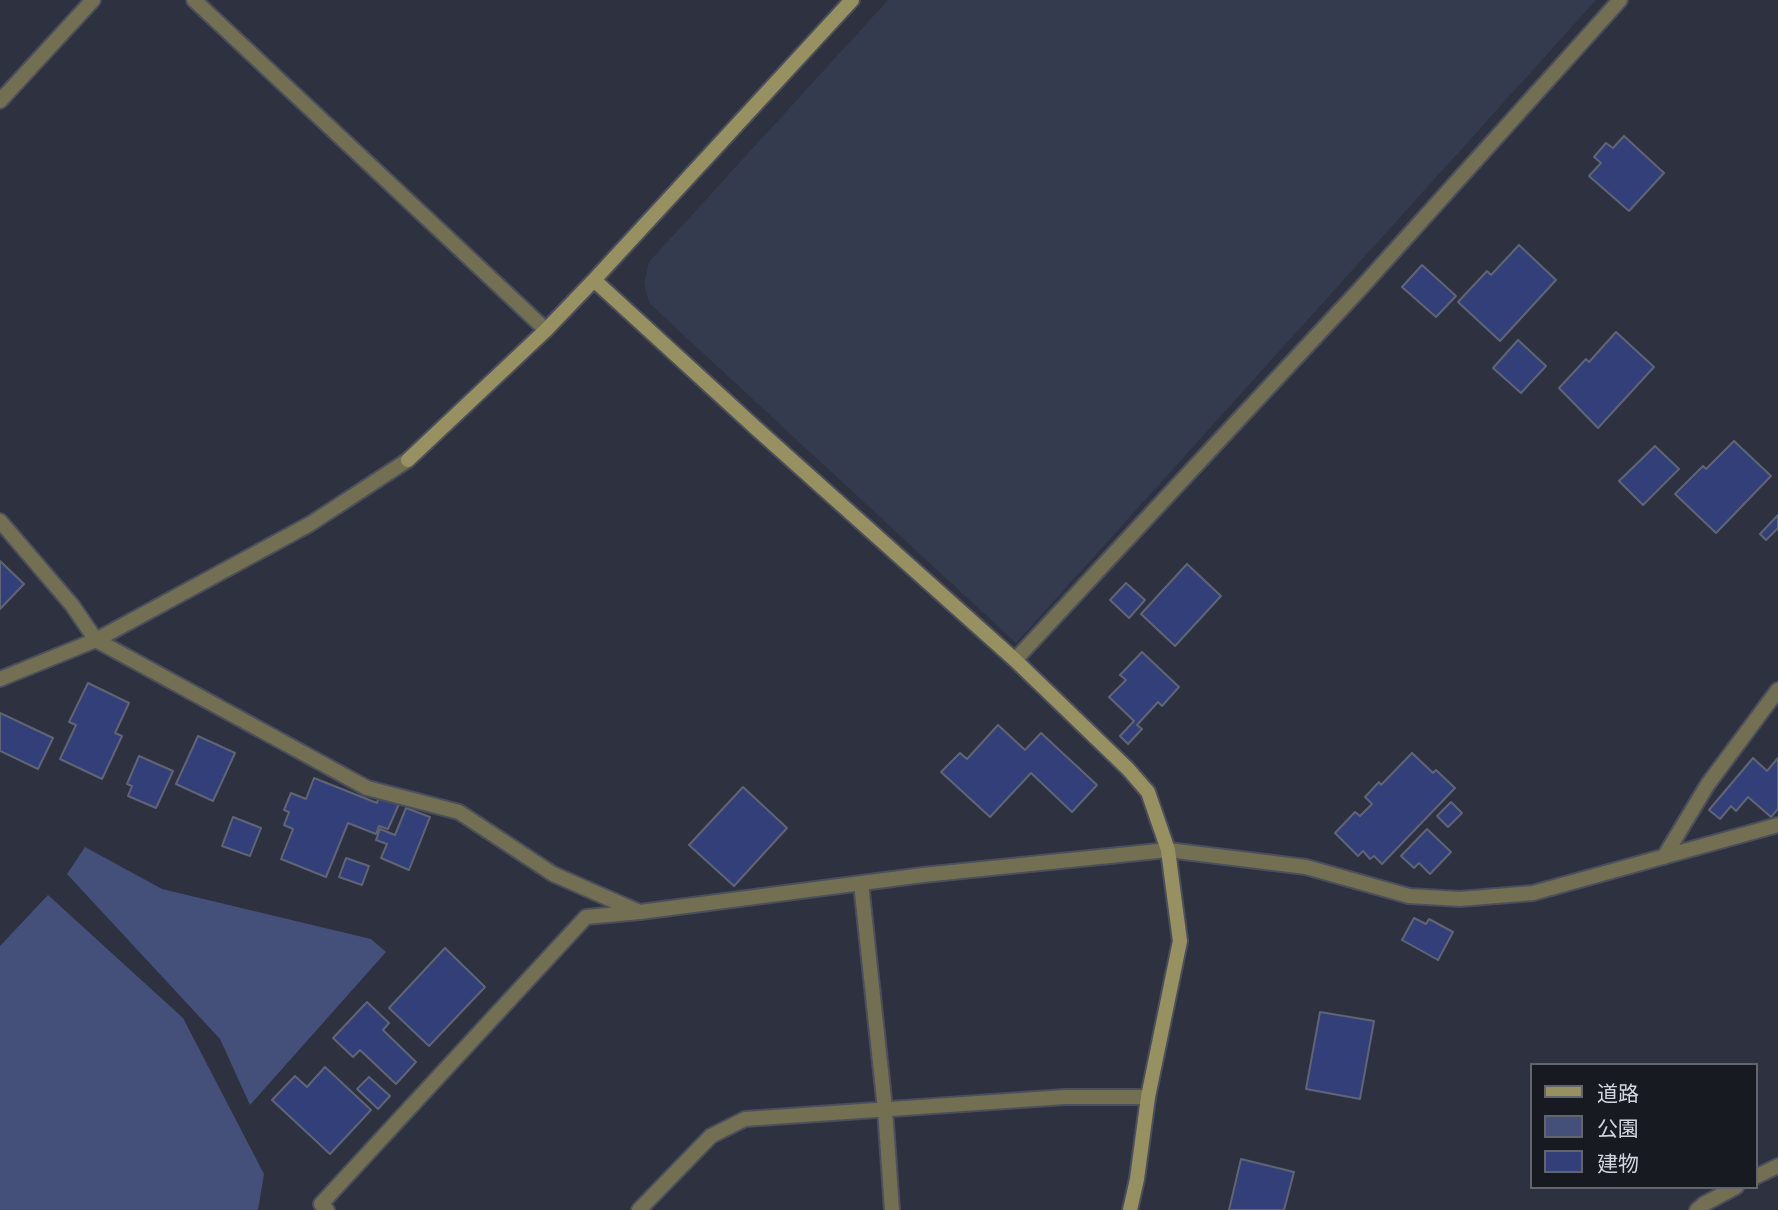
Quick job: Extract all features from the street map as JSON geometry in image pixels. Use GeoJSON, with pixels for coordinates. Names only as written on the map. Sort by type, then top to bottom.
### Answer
{"type":"FeatureCollection","features":[{"type":"Feature","properties":{"kind":"street"},"geometry":{"type":"LineString","coordinates":[[0,101],[93,0]]}},
{"type":"Feature","properties":{"kind":"street"},"geometry":{"type":"LineString","coordinates":[[194,0],[546,330]]}},
{"type":"Feature","properties":{"kind":"street"},"geometry":{"type":"LineString","coordinates":[[0,679],[96,640],[310,524],[408,460],[546,330],[852,0]]}},
{"type":"Feature","properties":{"kind":"street"},"geometry":{"type":"LineString","coordinates":[[1015,660],[1361,288],[1620,0]]}},
{"type":"Feature","properties":{"kind":"street"},"geometry":{"type":"LineString","coordinates":[[594,280],[768,440],[1015,660],[1149,792],[1168,850],[1180,941],[1148,1097],[1130,1210]]}},
{"type":"Feature","properties":{"kind":"street"},"geometry":{"type":"LineString","coordinates":[[0,521],[72,605],[96,640],[367,788],[459,811],[553,874],[640,912]]}},
{"type":"Feature","properties":{"kind":"street"},"geometry":{"type":"LineString","coordinates":[[1664,857],[1708,785],[1778,690]]}},
{"type":"Feature","properties":{"kind":"street"},"geometry":{"type":"LineString","coordinates":[[327,1210],[321,1204],[586,917],[861,883],[1168,850],[1307,867],[1409,896],[1460,899],[1533,893],[1778,825]]}},
{"type":"Feature","properties":{"kind":"street"},"geometry":{"type":"LineString","coordinates":[[861,883],[885,1110],[892,1210]]}},
{"type":"Feature","properties":{"kind":"street"},"geometry":{"type":"LineString","coordinates":[[639,1210],[711,1136],[745,1119],[1065,1097],[1148,1097]]}},
{"type":"Feature","properties":{"kind":"street"},"geometry":{"type":"LineString","coordinates":[[1757,1176],[1778,1166]]}},
{"type":"Feature","properties":{"kind":"street"},"geometry":{"type":"LineString","coordinates":[[1697,1210],[1733,1189]]}},
{"type":"Feature","properties":{"kind":"shaded area"},"geometry":{"type":"Polygon","coordinates":[[[888,0],[1596,0],[1016,643],[649,303],[644,283],[649,262],[888,0]]]}},
{"type":"Feature","properties":{"kind":"green space"},"geometry":{"type":"Polygon","coordinates":[[[85,847],[162,889],[371,939],[386,952],[250,1105],[220,1039],[67,874],[85,847]]]}},
{"type":"Feature","properties":{"kind":"green space"},"geometry":{"type":"Polygon","coordinates":[[[48,895],[183,1018],[264,1174],[258,1210],[0,1210],[0,946],[48,895]]]}},
{"type":"Feature","properties":{"kind":"building"},"geometry":{"type":"Polygon","coordinates":[[[1624,136],[1664,173],[1629,211],[1589,176],[1601,163],[1594,157],[1606,143],[1613,148],[1624,136]]]}},
{"type":"Feature","properties":{"kind":"building"},"geometry":{"type":"Polygon","coordinates":[[[1519,245],[1556,280],[1500,341],[1458,302],[1487,271],[1491,275],[1519,245]]]}},
{"type":"Feature","properties":{"kind":"building"},"geometry":{"type":"Polygon","coordinates":[[[1422,265],[1456,296],[1436,317],[1402,287],[1422,265]]]}},
{"type":"Feature","properties":{"kind":"building"},"geometry":{"type":"Polygon","coordinates":[[[1616,332],[1654,367],[1598,428],[1559,388],[1586,359],[1589,362],[1616,332]]]}},
{"type":"Feature","properties":{"kind":"building"},"geometry":{"type":"Polygon","coordinates":[[[1518,340],[1546,366],[1521,393],[1493,368],[1518,340]]]}},
{"type":"Feature","properties":{"kind":"building"},"geometry":{"type":"Polygon","coordinates":[[[1734,441],[1771,476],[1716,533],[1675,494],[1703,466],[1706,469],[1734,441]]]}},
{"type":"Feature","properties":{"kind":"building"},"geometry":{"type":"Polygon","coordinates":[[[1655,446],[1679,469],[1643,505],[1619,481],[1655,446]]]}},
{"type":"Feature","properties":{"kind":"building"},"geometry":{"type":"Polygon","coordinates":[[[1778,515],[1778,528],[1766,540],[1760,534],[1778,515]]]}},
{"type":"Feature","properties":{"kind":"building"},"geometry":{"type":"Polygon","coordinates":[[[0,561],[24,584],[0,609],[0,561]]]}},
{"type":"Feature","properties":{"kind":"building"},"geometry":{"type":"Polygon","coordinates":[[[1187,564],[1221,596],[1175,646],[1141,614],[1187,564]]]}},
{"type":"Feature","properties":{"kind":"building"},"geometry":{"type":"Polygon","coordinates":[[[1126,583],[1145,600],[1129,618],[1110,600],[1126,583]]]}},
{"type":"Feature","properties":{"kind":"building"},"geometry":{"type":"Polygon","coordinates":[[[1142,652],[1179,687],[1162,706],[1158,702],[1137,725],[1142,729],[1128,744],[1120,736],[1134,721],[1109,697],[1126,680],[1120,675],[1142,652]]]}},
{"type":"Feature","properties":{"kind":"building"},"geometry":{"type":"Polygon","coordinates":[[[88,683],[129,703],[115,733],[122,736],[102,779],[60,759],[76,725],[69,722],[88,683]]]}},
{"type":"Feature","properties":{"kind":"building"},"geometry":{"type":"Polygon","coordinates":[[[0,713],[53,738],[38,769],[0,751],[0,713]]]}},
{"type":"Feature","properties":{"kind":"building"},"geometry":{"type":"Polygon","coordinates":[[[998,725],[1025,750],[1041,733],[1097,785],[1072,812],[1031,773],[990,817],[941,772],[960,753],[967,759],[998,725]]]}},
{"type":"Feature","properties":{"kind":"building"},"geometry":{"type":"Polygon","coordinates":[[[198,736],[235,753],[213,801],[176,784],[198,736]]]}},
{"type":"Feature","properties":{"kind":"building"},"geometry":{"type":"Polygon","coordinates":[[[1412,753],[1433,773],[1436,770],[1455,788],[1382,864],[1374,856],[1370,859],[1363,851],[1358,856],[1335,833],[1355,812],[1360,816],[1372,804],[1365,797],[1379,782],[1381,785],[1412,753]]]}},
{"type":"Feature","properties":{"kind":"building"},"geometry":{"type":"Polygon","coordinates":[[[139,756],[173,771],[156,808],[128,796],[132,786],[127,784],[139,756]]]}},
{"type":"Feature","properties":{"kind":"building"},"geometry":{"type":"Polygon","coordinates":[[[1753,758],[1767,771],[1778,758],[1778,809],[1771,817],[1748,797],[1736,811],[1731,806],[1720,819],[1709,810],[1753,758]]]}},
{"type":"Feature","properties":{"kind":"building"},"geometry":{"type":"Polygon","coordinates":[[[314,778],[377,803],[379,796],[399,804],[388,829],[379,826],[376,834],[348,823],[326,877],[281,859],[293,829],[284,825],[289,812],[284,810],[291,793],[306,799],[314,778]]]}},
{"type":"Feature","properties":{"kind":"building"},"geometry":{"type":"Polygon","coordinates":[[[743,787],[787,828],[734,886],[689,845],[743,787]]]}},
{"type":"Feature","properties":{"kind":"building"},"geometry":{"type":"Polygon","coordinates":[[[1451,802],[1462,813],[1448,827],[1437,816],[1451,802]]]}},
{"type":"Feature","properties":{"kind":"building"},"geometry":{"type":"Polygon","coordinates":[[[406,808],[430,817],[409,870],[381,858],[387,844],[376,840],[380,829],[395,835],[406,808]]]}},
{"type":"Feature","properties":{"kind":"building"},"geometry":{"type":"Polygon","coordinates":[[[233,817],[261,828],[250,856],[222,846],[233,817]]]}},
{"type":"Feature","properties":{"kind":"building"},"geometry":{"type":"Polygon","coordinates":[[[1427,829],[1451,852],[1430,874],[1419,863],[1414,868],[1401,856],[1427,829]]]}},
{"type":"Feature","properties":{"kind":"building"},"geometry":{"type":"Polygon","coordinates":[[[346,858],[369,866],[362,885],[339,877],[346,858]]]}},
{"type":"Feature","properties":{"kind":"building"},"geometry":{"type":"Polygon","coordinates":[[[1414,918],[1426,924],[1429,919],[1453,932],[1438,960],[1402,940],[1414,918]]]}},
{"type":"Feature","properties":{"kind":"building"},"geometry":{"type":"Polygon","coordinates":[[[445,948],[485,987],[429,1046],[389,1008],[445,948]]]}},
{"type":"Feature","properties":{"kind":"building"},"geometry":{"type":"Polygon","coordinates":[[[367,1002],[389,1023],[383,1030],[416,1062],[396,1084],[360,1050],[353,1057],[333,1038],[367,1002]]]}},
{"type":"Feature","properties":{"kind":"building"},"geometry":{"type":"Polygon","coordinates":[[[1320,1012],[1374,1021],[1360,1099],[1306,1089],[1320,1012]]]}},
{"type":"Feature","properties":{"kind":"building"},"geometry":{"type":"Polygon","coordinates":[[[325,1067],[371,1110],[330,1154],[272,1100],[295,1076],[307,1087],[325,1067]]]}},
{"type":"Feature","properties":{"kind":"building"},"geometry":{"type":"Polygon","coordinates":[[[369,1077],[390,1096],[378,1109],[357,1089],[369,1077]]]}},
{"type":"Feature","properties":{"kind":"building"},"geometry":{"type":"Polygon","coordinates":[[[1241,1159],[1294,1172],[1284,1210],[1229,1210],[1241,1159]]]}}]}
